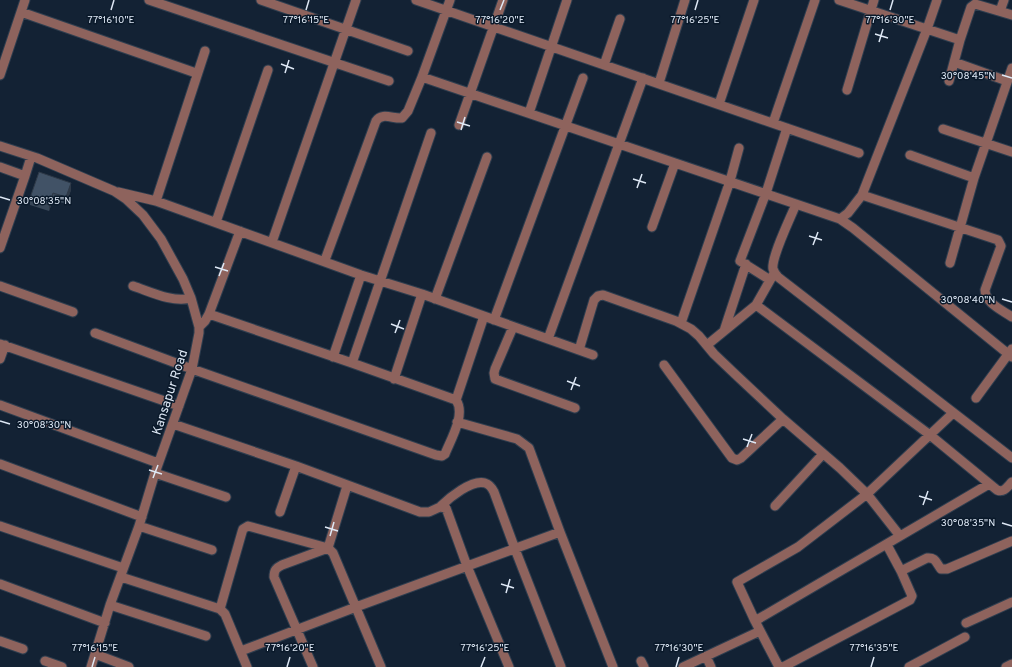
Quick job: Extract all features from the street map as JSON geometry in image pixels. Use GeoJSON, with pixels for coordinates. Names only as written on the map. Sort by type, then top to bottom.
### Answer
{"type":"FeatureCollection","features":[{"type":"Feature","properties":{"kind":"street"},"geometry":{"type":"LineString","coordinates":[[1,70],[25,0]]}},
{"type":"Feature","properties":{"kind":"street"},"geometry":{"type":"LineString","coordinates":[[149,0],[389,81]]}},
{"type":"Feature","properties":{"kind":"street"},"geometry":{"type":"LineString","coordinates":[[261,0],[408,51]]}},
{"type":"Feature","properties":{"kind":"street"},"geometry":{"type":"LineString","coordinates":[[272,242],[356,0]]}},
{"type":"Feature","properties":{"kind":"street"},"geometry":{"type":"LineString","coordinates":[[416,0],[860,153]]}},
{"type":"Feature","properties":{"kind":"street"},"geometry":{"type":"LineString","coordinates":[[325,260],[376,121],[380,117],[384,116],[396,119],[403,118],[408,111],[450,0]]}},
{"type":"Feature","properties":{"kind":"street"},"geometry":{"type":"LineString","coordinates":[[459,125],[504,0]]}},
{"type":"Feature","properties":{"kind":"street"},"geometry":{"type":"LineString","coordinates":[[529,113],[567,0]]}},
{"type":"Feature","properties":{"kind":"street"},"geometry":{"type":"LineString","coordinates":[[659,84],[685,0]]}},
{"type":"Feature","properties":{"kind":"street"},"geometry":{"type":"LineString","coordinates":[[719,104],[754,0]]}},
{"type":"Feature","properties":{"kind":"street"},"geometry":{"type":"LineString","coordinates":[[773,123],[815,0]]}},
{"type":"Feature","properties":{"kind":"street"},"geometry":{"type":"LineString","coordinates":[[838,0],[960,40]]}},
{"type":"Feature","properties":{"kind":"street"},"geometry":{"type":"LineString","coordinates":[[847,90],[874,0]]}},
{"type":"Feature","properties":{"kind":"street"},"geometry":{"type":"LineString","coordinates":[[840,219],[848,213],[862,195],[937,0]]}},
{"type":"Feature","properties":{"kind":"street"},"geometry":{"type":"LineString","coordinates":[[1000,11],[1004,0]]}},
{"type":"Feature","properties":{"kind":"street"},"geometry":{"type":"LineString","coordinates":[[949,81],[960,40],[973,5],[975,4],[1012,15]]}},
{"type":"Feature","properties":{"kind":"street"},"geometry":{"type":"LineString","coordinates":[[21,12],[196,73]]}},
{"type":"Feature","properties":{"kind":"street"},"geometry":{"type":"LineString","coordinates":[[604,65],[620,20]]}},
{"type":"Feature","properties":{"kind":"street"},"geometry":{"type":"LineString","coordinates":[[156,201],[196,73],[205,51]]}},
{"type":"Feature","properties":{"kind":"street"},"geometry":{"type":"LineString","coordinates":[[954,62],[1007,81]]}},
{"type":"Feature","properties":{"kind":"street"},"geometry":{"type":"LineString","coordinates":[[950,263],[974,178],[1012,68]]}},
{"type":"Feature","properties":{"kind":"street"},"geometry":{"type":"LineString","coordinates":[[216,222],[268,70]]}},
{"type":"Feature","properties":{"kind":"street"},"geometry":{"type":"LineString","coordinates":[[422,76],[840,219],[1011,353],[976,398]]}},
{"type":"Feature","properties":{"kind":"street"},"geometry":{"type":"LineString","coordinates":[[494,320],[583,78]]}},
{"type":"Feature","properties":{"kind":"street"},"geometry":{"type":"LineString","coordinates":[[548,339],[643,78]]}},
{"type":"Feature","properties":{"kind":"street"},"geometry":{"type":"LineString","coordinates":[[787,128],[766,193],[740,261],[778,277],[1012,458]]}},
{"type":"Feature","properties":{"kind":"street"},"geometry":{"type":"LineString","coordinates":[[943,129],[1012,152]]}},
{"type":"Feature","properties":{"kind":"street"},"geometry":{"type":"LineString","coordinates":[[352,363],[431,133]]}},
{"type":"Feature","properties":{"kind":"street","name":"Kansapur Road"},"geometry":{"type":"LineString","coordinates":[[0,146],[82,177],[114,191],[126,199],[143,215],[161,239],[183,279],[191,298],[199,327],[192,369],[180,406],[158,463],[142,517],[110,605],[91,667]]}},
{"type":"Feature","properties":{"kind":"street"},"geometry":{"type":"LineString","coordinates":[[681,323],[730,182],[740,148]]}},
{"type":"Feature","properties":{"kind":"street"},"geometry":{"type":"LineString","coordinates":[[910,155],[974,178]]}},
{"type":"Feature","properties":{"kind":"street"},"geometry":{"type":"LineString","coordinates":[[0,248],[4,224],[25,176],[31,157]]}},
{"type":"Feature","properties":{"kind":"street"},"geometry":{"type":"LineString","coordinates":[[435,299],[487,157]]}},
{"type":"Feature","properties":{"kind":"street"},"geometry":{"type":"LineString","coordinates":[[652,227],[675,163]]}},
{"type":"Feature","properties":{"kind":"street"},"geometry":{"type":"LineString","coordinates":[[0,167],[25,176]]}},
{"type":"Feature","properties":{"kind":"street"},"geometry":{"type":"LineString","coordinates":[[114,191],[156,201],[325,260],[361,275],[422,294],[594,355]]}},
{"type":"Feature","properties":{"kind":"street"},"geometry":{"type":"LineString","coordinates":[[862,195],[998,240],[1001,246],[985,294],[990,301],[1012,317]]}},
{"type":"Feature","properties":{"kind":"street"},"geometry":{"type":"LineString","coordinates":[[707,345],[756,305],[773,276],[776,252],[796,204]]}},
{"type":"Feature","properties":{"kind":"street"},"geometry":{"type":"LineString","coordinates":[[199,327],[209,314],[240,231]]}},
{"type":"Feature","properties":{"kind":"street"},"geometry":{"type":"LineString","coordinates":[[724,331],[746,264]]}},
{"type":"Feature","properties":{"kind":"street"},"geometry":{"type":"LineString","coordinates":[[333,357],[361,275]]}},
{"type":"Feature","properties":{"kind":"street"},"geometry":{"type":"LineString","coordinates":[[0,286],[73,312]]}},
{"type":"Feature","properties":{"kind":"street"},"geometry":{"type":"LineString","coordinates":[[133,286],[175,300],[183,301],[191,298]]}},
{"type":"Feature","properties":{"kind":"street"},"geometry":{"type":"LineString","coordinates":[[394,378],[422,294]]}},
{"type":"Feature","properties":{"kind":"street"},"geometry":{"type":"LineString","coordinates":[[579,350],[594,300],[598,296],[603,295],[681,323],[695,332],[714,354],[783,419],[840,468],[867,494],[900,536]]}},
{"type":"Feature","properties":{"kind":"street"},"geometry":{"type":"LineString","coordinates":[[756,305],[930,436],[997,490],[1002,491],[1012,482]]}},
{"type":"Feature","properties":{"kind":"street"},"geometry":{"type":"LineString","coordinates":[[95,333],[192,369],[439,456],[445,454],[458,422],[460,411],[459,404],[456,400],[209,314]]}},
{"type":"Feature","properties":{"kind":"street"},"geometry":{"type":"LineString","coordinates":[[456,400],[484,316]]}},
{"type":"Feature","properties":{"kind":"street"},"geometry":{"type":"LineString","coordinates":[[513,326],[495,369],[495,379],[576,408]]}},
{"type":"Feature","properties":{"kind":"street"},"geometry":{"type":"LineString","coordinates":[[0,359],[2,345],[180,406]]}},
{"type":"Feature","properties":{"kind":"street"},"geometry":{"type":"LineString","coordinates":[[664,365],[732,458],[737,460],[741,458],[783,419]]}},
{"type":"Feature","properties":{"kind":"street"},"geometry":{"type":"LineString","coordinates":[[0,405],[158,463]]}},
{"type":"Feature","properties":{"kind":"street"},"geometry":{"type":"LineString","coordinates":[[779,667],[737,582],[798,547],[867,494],[953,413]]}},
{"type":"Feature","properties":{"kind":"street"},"geometry":{"type":"LineString","coordinates":[[458,422],[512,437],[527,445],[529,448],[613,667]]}},
{"type":"Feature","properties":{"kind":"street"},"geometry":{"type":"LineString","coordinates":[[173,424],[296,466],[424,513],[441,506],[451,497],[468,487],[481,482],[488,484],[494,492],[562,667]]}},
{"type":"Feature","properties":{"kind":"street"},"geometry":{"type":"LineString","coordinates":[[776,506],[823,454]]}},
{"type":"Feature","properties":{"kind":"street"},"geometry":{"type":"LineString","coordinates":[[0,464],[142,517]]}},
{"type":"Feature","properties":{"kind":"street"},"geometry":{"type":"LineString","coordinates":[[280,512],[296,466]]}},
{"type":"Feature","properties":{"kind":"street"},"geometry":{"type":"LineString","coordinates":[[155,473],[226,497]]}},
{"type":"Feature","properties":{"kind":"street"},"geometry":{"type":"LineString","coordinates":[[755,621],[989,484]]}},
{"type":"Feature","properties":{"kind":"street"},"geometry":{"type":"LineString","coordinates":[[328,548],[347,486]]}},
{"type":"Feature","properties":{"kind":"street"},"geometry":{"type":"LineString","coordinates":[[441,506],[447,510],[467,566],[509,667]]}},
{"type":"Feature","properties":{"kind":"street"},"geometry":{"type":"LineString","coordinates":[[0,526],[220,609],[225,614],[247,667]]}},
{"type":"Feature","properties":{"kind":"street"},"geometry":{"type":"LineString","coordinates":[[139,526],[212,550]]}},
{"type":"Feature","properties":{"kind":"street"},"geometry":{"type":"LineString","coordinates":[[220,609],[238,544],[245,527],[248,526],[328,548],[332,551],[381,667]]}},
{"type":"Feature","properties":{"kind":"street"},"geometry":{"type":"LineString","coordinates":[[241,651],[356,606],[560,532]]}},
{"type":"Feature","properties":{"kind":"street"},"geometry":{"type":"LineString","coordinates":[[902,572],[931,557],[941,569],[947,570],[1012,541]]}},
{"type":"Feature","properties":{"kind":"street"},"geometry":{"type":"LineString","coordinates":[[784,667],[910,600],[912,596],[902,572],[887,545]]}},
{"type":"Feature","properties":{"kind":"street"},"geometry":{"type":"LineString","coordinates":[[313,667],[274,577],[274,572],[282,565],[328,548]]}},
{"type":"Feature","properties":{"kind":"street"},"geometry":{"type":"LineString","coordinates":[[0,584],[105,623]]}},
{"type":"Feature","properties":{"kind":"street"},"geometry":{"type":"LineString","coordinates":[[966,622],[1012,602]]}},
{"type":"Feature","properties":{"kind":"street"},"geometry":{"type":"LineString","coordinates":[[110,605],[206,636]]}},
{"type":"Feature","properties":{"kind":"street"},"geometry":{"type":"LineString","coordinates":[[683,667],[760,631]]}},
{"type":"Feature","properties":{"kind":"street"},"geometry":{"type":"LineString","coordinates":[[910,667],[965,637]]}},
{"type":"Feature","properties":{"kind":"street"},"geometry":{"type":"LineString","coordinates":[[0,641],[23,649]]}},
{"type":"Feature","properties":{"kind":"street"},"geometry":{"type":"LineString","coordinates":[[95,654],[129,667]]}},
{"type":"Feature","properties":{"kind":"street"},"geometry":{"type":"LineString","coordinates":[[706,656],[711,667]]}},
{"type":"Feature","properties":{"kind":"street"},"geometry":{"type":"LineString","coordinates":[[45,661],[62,667]]}},
{"type":"Feature","properties":{"kind":"street"},"geometry":{"type":"LineString","coordinates":[[1006,667],[1012,664]]}},
{"type":"Feature","properties":{"kind":"building"},"geometry":{"type":"Polygon","coordinates":[[[39,172],[71,183],[66,197],[53,193],[49,205],[30,198],[39,172]]]}}]}
